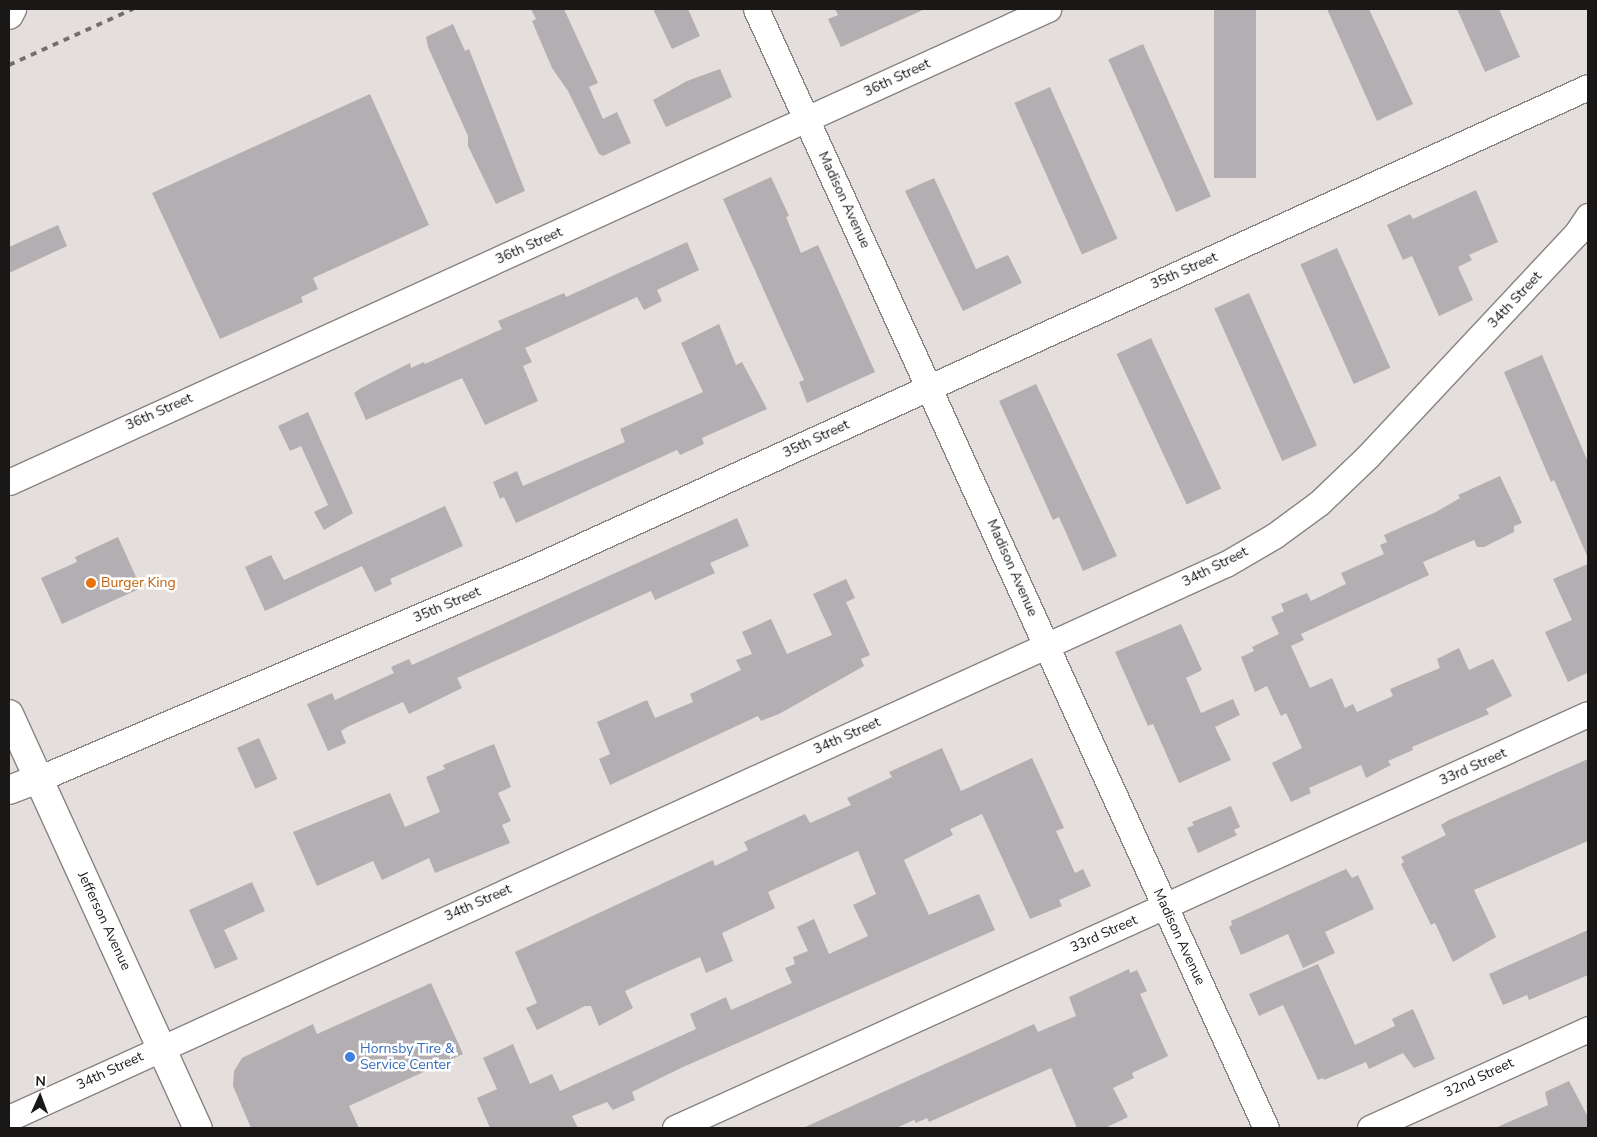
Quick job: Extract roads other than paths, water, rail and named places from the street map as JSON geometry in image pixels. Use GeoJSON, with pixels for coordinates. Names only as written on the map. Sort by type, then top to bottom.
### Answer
{"type":"FeatureCollection","features":[{"type":"Feature","properties":{"kind":"main road"},"geometry":{"type":"LineString","coordinates":[[9,14],[12,9]]}},
{"type":"Feature","properties":{"kind":"main road","name":"Jefferson Avenue"},"geometry":{"type":"LineString","coordinates":[[9,714],[198,1128]]}},
{"type":"Feature","properties":{"kind":"main road"},"geometry":{"type":"LineString","coordinates":[[9,790],[38,779]]}},
{"type":"Feature","properties":{"kind":"street","name":"Madison Avenue"},"geometry":{"type":"LineString","coordinates":[[756,9],[1266,1128]]}},
{"type":"Feature","properties":{"kind":"street","name":"36th Street"},"geometry":{"type":"LineString","coordinates":[[9,482],[1048,9]]}},
{"type":"Feature","properties":{"kind":"street","name":"35th Street"},"geometry":{"type":"LineString","coordinates":[[38,779],[533,568],[1588,87]]}},
{"type":"Feature","properties":{"kind":"street","name":"34th Street"},"geometry":{"type":"LineString","coordinates":[[9,1118],[161,1047],[1226,564],[1274,536],[1319,503],[1452,367],[1576,234],[1588,216]]}},
{"type":"Feature","properties":{"kind":"street","name":"33rd Street"},"geometry":{"type":"LineString","coordinates":[[675,1128],[1588,714]]}},
{"type":"Feature","properties":{"kind":"street","name":"32nd Street"},"geometry":{"type":"LineString","coordinates":[[1370,1128],[1588,1029]]}},
{"type":"Feature","properties":{"kind":"railway"},"geometry":{"type":"LineString","coordinates":[[9,65],[133,9]]}},
{"type":"Feature","properties":{"kind":"place","name":"Burger King"},"geometry":{"type":"Point","coordinates":[91,583]}},
{"type":"Feature","properties":{"kind":"place","name":"Hornsby Tire & Service Center"},"geometry":{"type":"Point","coordinates":[350,1057]}}]}
